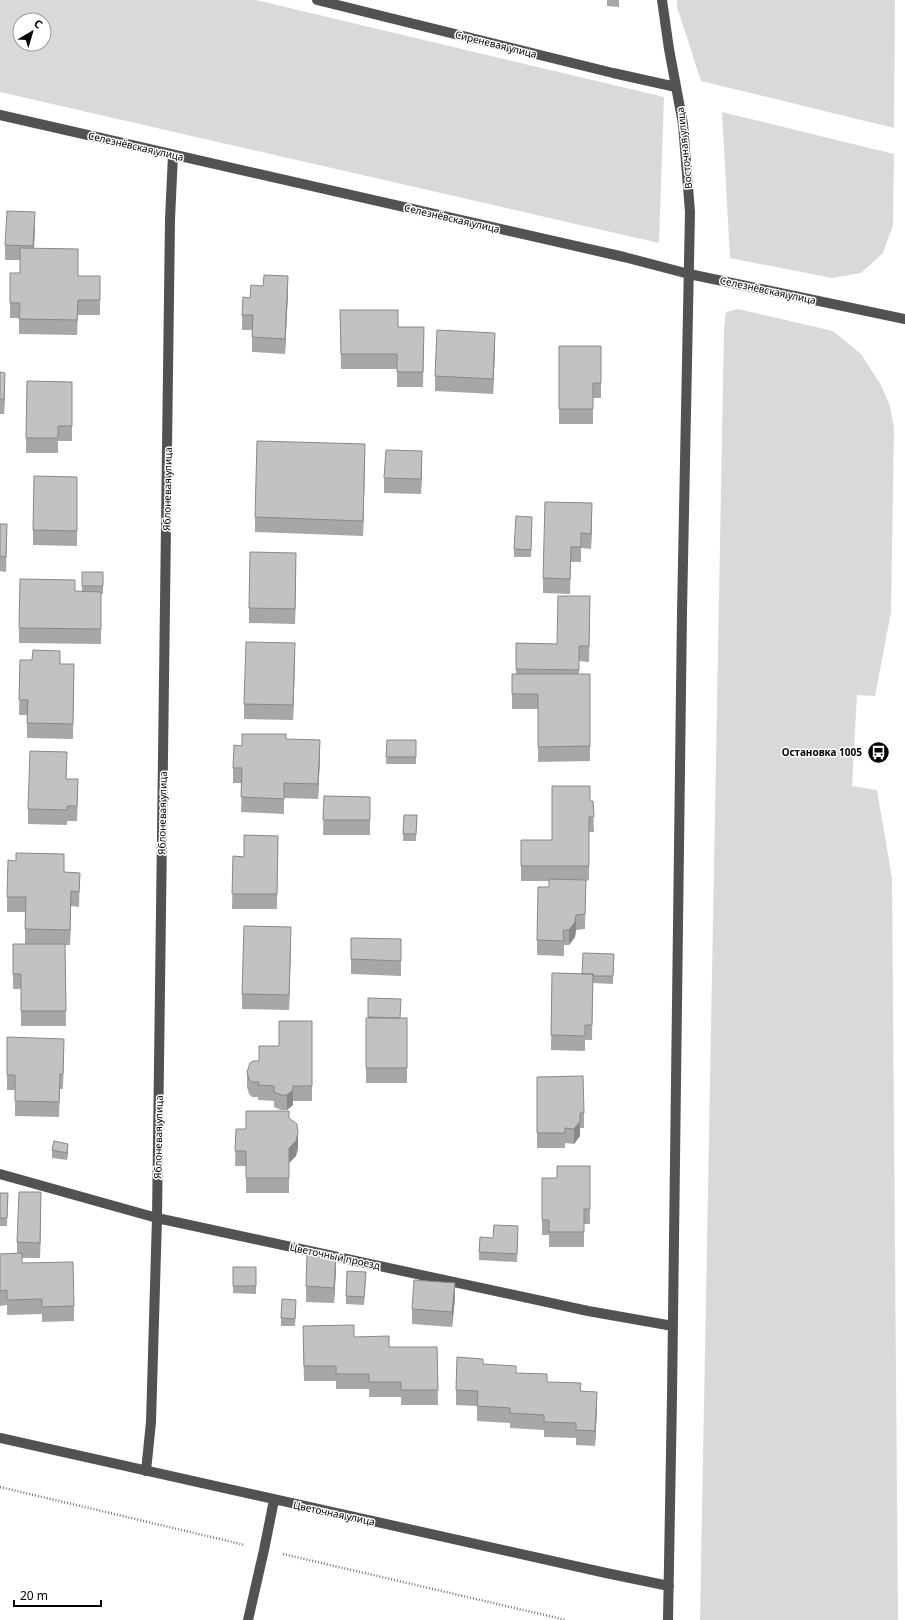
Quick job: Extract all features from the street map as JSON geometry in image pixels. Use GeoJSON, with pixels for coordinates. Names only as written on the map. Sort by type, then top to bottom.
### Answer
{"type":"FeatureCollection","features":[{"type":"Feature","properties":{"kind":"street","name":"Сиреневая улица"},"geometry":{"type":"LineString","coordinates":[[317,0],[613,73],[676,87]]}},
{"type":"Feature","properties":{"kind":"street","name":"Восточная улица"},"geometry":{"type":"LineString","coordinates":[[662,0],[669,49],[683,124],[690,212],[682,612],[668,1620]]}},
{"type":"Feature","properties":{"kind":"street","name":"Селезнёвская улица"},"geometry":{"type":"LineString","coordinates":[[0,115],[624,257],[689,274],[905,319]]}},
{"type":"Feature","properties":{"kind":"street","name":"Яблоневая улица"},"geometry":{"type":"LineString","coordinates":[[146,1471],[151,1422],[157,1218],[170,251],[173,155]]}},
{"type":"Feature","properties":{"kind":"street","name":"Цветочный проезд"},"geometry":{"type":"LineString","coordinates":[[0,1174],[157,1218],[588,1311],[673,1326]]}},
{"type":"Feature","properties":{"kind":"street","name":"Цветочная улица"},"geometry":{"type":"LineString","coordinates":[[0,1438],[274,1500],[668,1586]]}},
{"type":"Feature","properties":{"kind":"street"},"geometry":{"type":"LineString","coordinates":[[248,1620],[274,1500]]}},
{"type":"Feature","properties":{"kind":"shaded area"},"geometry":{"type":"Polygon","coordinates":[[[0,0],[256,0],[664,97],[659,243],[0,92],[0,0]]]}},
{"type":"Feature","properties":{"kind":"shaded area"},"geometry":{"type":"Polygon","coordinates":[[[677,0],[895,0],[894,128],[701,81],[677,7],[677,0]]]}},
{"type":"Feature","properties":{"kind":"shaded area"},"geometry":{"type":"Polygon","coordinates":[[[722,112],[894,154],[893,225],[883,253],[861,273],[832,278],[730,258],[722,112]]]}},
{"type":"Feature","properties":{"kind":"shaded area"},"geometry":{"type":"Polygon","coordinates":[[[738,309],[833,331],[861,354],[881,385],[890,406],[894,428],[891,612],[875,696],[857,695],[852,786],[877,790],[892,878],[898,1620],[700,1620],[724,329],[726,312],[738,309]]]}},
{"type":"Feature","properties":{"kind":"building"},"geometry":{"type":"Polygon","coordinates":[[[7,211],[35,212],[33,246],[5,245],[7,211]]]}},
{"type":"Feature","properties":{"kind":"building"},"geometry":{"type":"Polygon","coordinates":[[[20,248],[78,249],[78,276],[100,276],[100,300],[78,300],[77,320],[19,319],[20,303],[10,303],[10,273],[20,273],[20,248]]]}},
{"type":"Feature","properties":{"kind":"building"},"geometry":{"type":"Polygon","coordinates":[[[264,275],[288,276],[285,339],[252,337],[253,315],[242,315],[243,297],[250,298],[251,285],[263,286],[264,275]]]}},
{"type":"Feature","properties":{"kind":"building"},"geometry":{"type":"Polygon","coordinates":[[[340,310],[398,310],[398,327],[424,327],[423,372],[397,372],[397,354],[341,354],[340,310]]]}},
{"type":"Feature","properties":{"kind":"building"},"geometry":{"type":"Polygon","coordinates":[[[437,330],[495,333],[493,379],[435,376],[437,330]]]}},
{"type":"Feature","properties":{"kind":"building"},"geometry":{"type":"Polygon","coordinates":[[[559,346],[601,346],[601,383],[593,383],[593,409],[559,409],[559,346]]]}},
{"type":"Feature","properties":{"kind":"building"},"geometry":{"type":"Polygon","coordinates":[[[0,372],[5,373],[4,399],[0,399],[0,372]]]}},
{"type":"Feature","properties":{"kind":"building"},"geometry":{"type":"Polygon","coordinates":[[[27,381],[72,382],[72,426],[58,426],[58,438],[26,438],[27,381]]]}},
{"type":"Feature","properties":{"kind":"building"},"geometry":{"type":"Polygon","coordinates":[[[257,441],[365,444],[363,521],[255,517],[257,441]]]}},
{"type":"Feature","properties":{"kind":"building"},"geometry":{"type":"Polygon","coordinates":[[[386,450],[422,451],[421,479],[384,478],[386,450]]]}},
{"type":"Feature","properties":{"kind":"building"},"geometry":{"type":"Polygon","coordinates":[[[34,476],[77,477],[77,531],[33,530],[34,476]]]}},
{"type":"Feature","properties":{"kind":"building"},"geometry":{"type":"Polygon","coordinates":[[[545,502],[592,503],[591,534],[581,533],[581,547],[571,547],[570,579],[543,578],[545,502]]]}},
{"type":"Feature","properties":{"kind":"building"},"geometry":{"type":"Polygon","coordinates":[[[516,516],[532,517],[531,550],[514,549],[516,516]]]}},
{"type":"Feature","properties":{"kind":"building"},"geometry":{"type":"Polygon","coordinates":[[[0,524],[7,524],[6,557],[0,556],[0,524]]]}},
{"type":"Feature","properties":{"kind":"building"},"geometry":{"type":"Polygon","coordinates":[[[250,552],[296,553],[295,609],[249,608],[250,552]]]}},
{"type":"Feature","properties":{"kind":"building"},"geometry":{"type":"Polygon","coordinates":[[[82,572],[103,572],[103,586],[82,586],[82,572]]]}},
{"type":"Feature","properties":{"kind":"building"},"geometry":{"type":"Polygon","coordinates":[[[20,579],[75,580],[75,591],[101,592],[101,629],[19,628],[20,579]]]}},
{"type":"Feature","properties":{"kind":"building"},"geometry":{"type":"Polygon","coordinates":[[[558,596],[590,596],[589,646],[579,646],[579,670],[516,669],[516,643],[557,644],[558,596]]]}},
{"type":"Feature","properties":{"kind":"building"},"geometry":{"type":"Polygon","coordinates":[[[246,642],[295,643],[293,705],[244,704],[246,642]]]}},
{"type":"Feature","properties":{"kind":"building"},"geometry":{"type":"Polygon","coordinates":[[[33,650],[60,651],[60,664],[74,664],[73,724],[27,723],[28,700],[19,700],[20,660],[32,660],[33,650]]]}},
{"type":"Feature","properties":{"kind":"building"},"geometry":{"type":"Polygon","coordinates":[[[512,674],[590,674],[590,746],[538,747],[538,694],[512,694],[512,674]]]}},
{"type":"Feature","properties":{"kind":"building"},"geometry":{"type":"Polygon","coordinates":[[[242,734],[286,734],[286,739],[320,740],[318,784],[284,783],[284,799],[241,797],[242,768],[233,768],[234,745],[242,746],[242,734]]]}},
{"type":"Feature","properties":{"kind":"building"},"geometry":{"type":"Polygon","coordinates":[[[387,740],[416,740],[416,757],[386,757],[387,740]]]}},
{"type":"Feature","properties":{"kind":"building"},"geometry":{"type":"Polygon","coordinates":[[[30,751],[67,752],[66,779],[78,779],[77,806],[67,806],[67,810],[28,809],[30,751]]]}},
{"type":"Feature","properties":{"kind":"building"},"geometry":{"type":"Polygon","coordinates":[[[552,786],[590,786],[590,801],[593,801],[594,817],[589,817],[589,866],[521,866],[521,840],[552,840],[552,786]]]}},
{"type":"Feature","properties":{"kind":"building"},"geometry":{"type":"Polygon","coordinates":[[[324,796],[370,797],[370,820],[323,820],[324,796]]]}},
{"type":"Feature","properties":{"kind":"building"},"geometry":{"type":"Polygon","coordinates":[[[404,815],[417,815],[416,834],[403,834],[404,815]]]}},
{"type":"Feature","properties":{"kind":"building"},"geometry":{"type":"Polygon","coordinates":[[[244,835],[278,836],[277,894],[232,894],[233,856],[244,857],[244,835]]]}},
{"type":"Feature","properties":{"kind":"building"},"geometry":{"type":"Polygon","coordinates":[[[16,853],[64,854],[64,872],[80,873],[79,892],[71,891],[70,930],[25,929],[26,897],[7,897],[8,860],[16,861],[16,853]]]}},
{"type":"Feature","properties":{"kind":"building"},"geometry":{"type":"Polygon","coordinates":[[[549,879],[586,880],[585,914],[576,915],[575,922],[569,930],[563,930],[564,941],[537,940],[538,887],[549,887],[549,879]]]}},
{"type":"Feature","properties":{"kind":"building"},"geometry":{"type":"Polygon","coordinates":[[[244,926],[291,927],[289,995],[242,994],[244,926]]]}},
{"type":"Feature","properties":{"kind":"building"},"geometry":{"type":"Polygon","coordinates":[[[351,938],[401,939],[401,961],[351,959],[351,938]]]}},
{"type":"Feature","properties":{"kind":"building"},"geometry":{"type":"Polygon","coordinates":[[[13,944],[65,944],[66,1011],[21,1011],[21,974],[13,974],[13,944]]]}},
{"type":"Feature","properties":{"kind":"building"},"geometry":{"type":"Polygon","coordinates":[[[583,953],[614,954],[613,976],[593,976],[593,974],[582,974],[583,953]]]}},
{"type":"Feature","properties":{"kind":"building"},"geometry":{"type":"Polygon","coordinates":[[[552,973],[593,974],[592,1025],[585,1025],[585,1036],[551,1035],[552,973]]]}},
{"type":"Feature","properties":{"kind":"building"},"geometry":{"type":"Polygon","coordinates":[[[368,998],[401,999],[400,1018],[368,1017],[368,998]]]}},
{"type":"Feature","properties":{"kind":"building"},"geometry":{"type":"Polygon","coordinates":[[[366,1018],[407,1018],[407,1068],[366,1068],[366,1018]]]}},
{"type":"Feature","properties":{"kind":"building"},"geometry":{"type":"Polygon","coordinates":[[[279,1021],[312,1021],[312,1086],[293,1086],[293,1090],[287,1095],[281,1095],[274,1092],[274,1086],[258,1085],[259,1082],[252,1082],[249,1079],[247,1072],[250,1063],[253,1061],[259,1061],[259,1046],[279,1046],[279,1021]]]}},
{"type":"Feature","properties":{"kind":"building"},"geometry":{"type":"Polygon","coordinates":[[[7,1037],[64,1039],[63,1074],[60,1074],[59,1102],[15,1101],[15,1075],[7,1075],[7,1037]]]}},
{"type":"Feature","properties":{"kind":"building"},"geometry":{"type":"Polygon","coordinates":[[[583,1076],[584,1113],[580,1113],[580,1121],[574,1129],[565,1128],[565,1133],[537,1133],[537,1077],[583,1076]]]}},
{"type":"Feature","properties":{"kind":"building"},"geometry":{"type":"Polygon","coordinates":[[[246,1111],[289,1111],[289,1118],[297,1124],[298,1133],[296,1141],[289,1148],[289,1178],[246,1178],[246,1151],[235,1151],[236,1129],[246,1129],[246,1111]]]}},
{"type":"Feature","properties":{"kind":"building"},"geometry":{"type":"Polygon","coordinates":[[[54,1141],[68,1144],[67,1153],[52,1150],[54,1141]]]}},
{"type":"Feature","properties":{"kind":"building"},"geometry":{"type":"Polygon","coordinates":[[[557,1166],[590,1166],[590,1209],[584,1209],[584,1232],[549,1232],[549,1220],[542,1220],[542,1178],[557,1178],[557,1166]]]}},
{"type":"Feature","properties":{"kind":"building"},"geometry":{"type":"Polygon","coordinates":[[[19,1192],[41,1192],[40,1243],[17,1242],[19,1192]]]}},
{"type":"Feature","properties":{"kind":"building"},"geometry":{"type":"Polygon","coordinates":[[[0,1193],[8,1193],[7,1218],[0,1218],[0,1193]]]}},
{"type":"Feature","properties":{"kind":"building"},"geometry":{"type":"Polygon","coordinates":[[[494,1225],[518,1226],[517,1254],[479,1252],[480,1237],[493,1238],[494,1225]]]}},
{"type":"Feature","properties":{"kind":"building"},"geometry":{"type":"Polygon","coordinates":[[[22,1253],[22,1263],[73,1262],[74,1306],[42,1307],[42,1299],[7,1300],[7,1290],[0,1291],[0,1254],[22,1253]]]}},
{"type":"Feature","properties":{"kind":"building"},"geometry":{"type":"Polygon","coordinates":[[[307,1253],[336,1254],[334,1288],[306,1286],[307,1253]]]}},
{"type":"Feature","properties":{"kind":"building"},"geometry":{"type":"Polygon","coordinates":[[[233,1267],[256,1267],[256,1286],[233,1286],[233,1267]]]}},
{"type":"Feature","properties":{"kind":"building"},"geometry":{"type":"Polygon","coordinates":[[[347,1271],[366,1272],[364,1297],[346,1296],[347,1271]]]}},
{"type":"Feature","properties":{"kind":"building"},"geometry":{"type":"Polygon","coordinates":[[[414,1280],[455,1283],[452,1312],[412,1309],[414,1280]]]}},
{"type":"Feature","properties":{"kind":"building"},"geometry":{"type":"Polygon","coordinates":[[[282,1299],[296,1300],[295,1319],[281,1318],[282,1299]]]}},
{"type":"Feature","properties":{"kind":"building"},"geometry":{"type":"Polygon","coordinates":[[[354,1325],[354,1337],[389,1336],[389,1347],[437,1347],[438,1390],[401,1390],[401,1382],[369,1382],[369,1374],[336,1374],[336,1366],[304,1366],[303,1326],[354,1325]]]}},
{"type":"Feature","properties":{"kind":"building"},"geometry":{"type":"Polygon","coordinates":[[[457,1357],[483,1359],[483,1364],[516,1366],[516,1373],[547,1374],[547,1382],[581,1383],[580,1391],[597,1392],[595,1431],[576,1430],[576,1423],[544,1422],[544,1415],[510,1413],[510,1408],[477,1406],[478,1391],[456,1390],[457,1357]]]}},
{"type":"Feature","properties":{"kind":"place","name":"Остановка 1005"},"geometry":{"type":"Point","coordinates":[878,752]}}]}
